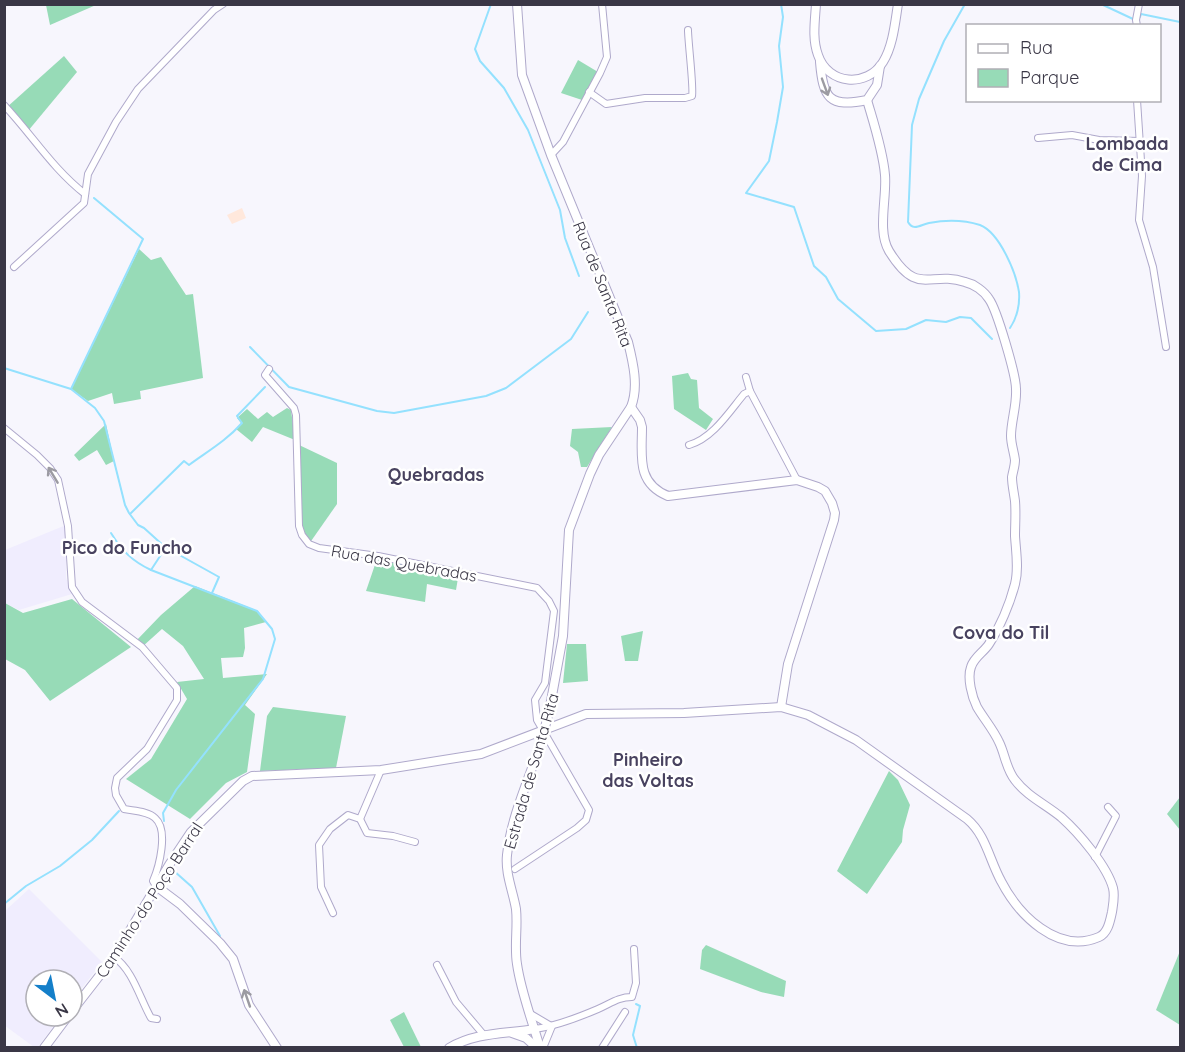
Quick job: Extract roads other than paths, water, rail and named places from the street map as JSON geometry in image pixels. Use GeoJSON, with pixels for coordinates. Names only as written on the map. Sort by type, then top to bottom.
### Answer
{"type":"FeatureCollection","features":[{"type":"Feature","properties":{"kind":"street"},"geometry":{"type":"LineString","coordinates":[[14,267],[84,203],[88,174],[116,122],[138,89],[214,10],[223,4]]}},
{"type":"Feature","properties":{"kind":"street","name":"Rua de Santa Rita"},"geometry":{"type":"LineString","coordinates":[[517,4],[522,75],[551,155],[628,342],[634,383],[634,399],[631,407],[642,427],[643,472],[657,492],[668,496],[797,480],[825,491],[832,503],[834,520],[788,664],[781,707]]}},
{"type":"Feature","properties":{"kind":"street"},"geometry":{"type":"LineString","coordinates":[[551,155],[564,142],[607,57],[602,4]]}},
{"type":"Feature","properties":{"kind":"street"},"geometry":{"type":"LineString","coordinates":[[816,4],[814,37],[824,88],[829,97],[840,104],[867,100],[877,86],[880,66],[891,44],[898,4]]}},
{"type":"Feature","properties":{"kind":"street"},"geometry":{"type":"LineString","coordinates":[[1137,24],[1138,5]]}},
{"type":"Feature","properties":{"kind":"street"},"geometry":{"type":"LineString","coordinates":[[589,92],[606,104],[645,98],[692,96],[688,30]]}},
{"type":"Feature","properties":{"kind":"street"},"geometry":{"type":"LineString","coordinates":[[820,61],[829,72],[842,79],[863,79],[880,66]]}},
{"type":"Feature","properties":{"kind":"street"},"geometry":{"type":"LineString","coordinates":[[863,79],[873,92]]}},
{"type":"Feature","properties":{"kind":"street"},"geometry":{"type":"LineString","coordinates":[[781,707],[808,715],[856,740],[967,819],[979,831],[1008,893],[1030,920],[1042,930],[1058,938],[1074,940],[1103,936],[1107,931],[1114,895],[1106,873],[1075,831],[1026,792],[1014,779],[999,740],[973,696],[970,670],[973,662],[988,646],[995,633],[1015,583],[1017,571],[1012,479],[1015,463],[1011,435],[1016,407],[1016,385],[999,324],[989,299],[980,290],[966,282],[948,279],[925,281],[915,279],[902,269],[885,244],[886,177],[867,100]]}},
{"type":"Feature","properties":{"kind":"street"},"geometry":{"type":"LineString","coordinates":[[1137,102],[1142,176],[1139,220],[1153,267],[1166,346]]}},
{"type":"Feature","properties":{"kind":"street"},"geometry":{"type":"LineString","coordinates":[[4,105],[66,179],[85,194]]}},
{"type":"Feature","properties":{"kind":"street"},"geometry":{"type":"LineString","coordinates":[[1038,138],[1072,135],[1099,140],[1140,141]]}},
{"type":"Feature","properties":{"kind":"street","name":"Rua das Quebradas"},"geometry":{"type":"LineString","coordinates":[[268,369],[265,375],[294,408],[296,416],[299,526],[309,544],[319,548],[378,556],[537,588],[549,601],[554,611],[545,684],[535,700],[537,720],[542,730]]}},
{"type":"Feature","properties":{"kind":"street"},"geometry":{"type":"LineString","coordinates":[[746,377],[750,391],[797,480]]}},
{"type":"Feature","properties":{"kind":"street"},"geometry":{"type":"LineString","coordinates":[[689,445],[711,434],[744,394],[750,391]]}},
{"type":"Feature","properties":{"kind":"street","name":"Estrada de Santa Rita"},"geometry":{"type":"LineString","coordinates":[[540,1047],[517,964],[517,921],[507,871],[507,856],[517,811],[540,746],[549,712],[563,636],[569,530],[599,455],[631,407]]}},
{"type":"Feature","properties":{"kind":"street"},"geometry":{"type":"LineString","coordinates":[[4,428],[55,473],[63,498],[68,531],[72,587],[82,602],[142,647],[177,688],[177,700],[147,749],[117,778],[115,788],[124,809],[154,816],[160,823],[161,855],[153,881],[156,886],[180,904],[233,959],[249,1005],[277,1047]]}},
{"type":"Feature","properties":{"kind":"street","name":"Caminho do Poço Barral"},"geometry":{"type":"LineString","coordinates":[[84,996],[114,957],[191,832],[243,781],[252,776],[381,770],[481,754],[586,714],[684,713],[781,707]]}},
{"type":"Feature","properties":{"kind":"street"},"geometry":{"type":"LineString","coordinates":[[515,870],[577,828],[586,820],[589,810],[542,730]]}},
{"type":"Feature","properties":{"kind":"street"},"geometry":{"type":"LineString","coordinates":[[360,819],[381,770]]}},
{"type":"Feature","properties":{"kind":"street"},"geometry":{"type":"LineString","coordinates":[[1095,857],[1116,816],[1108,807]]}},
{"type":"Feature","properties":{"kind":"street"},"geometry":{"type":"LineString","coordinates":[[333,913],[321,887],[319,845],[330,829],[348,815],[360,819],[367,833],[393,836],[415,842]]}},
{"type":"Feature","properties":{"kind":"street"},"geometry":{"type":"LineString","coordinates":[[632,997],[636,983],[634,949]]}},
{"type":"Feature","properties":{"kind":"street"},"geometry":{"type":"LineString","coordinates":[[114,957],[119,960],[134,981],[151,1018],[157,1018]]}},
{"type":"Feature","properties":{"kind":"street"},"geometry":{"type":"LineString","coordinates":[[437,965],[456,1002],[483,1034]]}},
{"type":"Feature","properties":{"kind":"street"},"geometry":{"type":"LineString","coordinates":[[449,1047],[483,1034],[550,1029],[621,997],[632,997]]}},
{"type":"Feature","properties":{"kind":"street"},"geometry":{"type":"LineString","coordinates":[[632,997],[637,1003]]}},
{"type":"Feature","properties":{"kind":"street"},"geometry":{"type":"LineString","coordinates":[[512,1033],[524,1023],[528,1008],[550,1029]]}},
{"type":"Feature","properties":{"kind":"street"},"geometry":{"type":"LineString","coordinates":[[602,1047],[625,1012]]}},
{"type":"Feature","properties":{"kind":"street"},"geometry":{"type":"LineString","coordinates":[[44,1047],[59,1028]]}},
{"type":"Feature","properties":{"kind":"street"},"geometry":{"type":"LineString","coordinates":[[512,1033],[540,1047],[550,1029]]}},
{"type":"Feature","properties":{"kind":"waterway"},"geometry":{"type":"LineString","coordinates":[[491,4],[475,49],[480,61],[504,88],[528,130],[560,210],[565,238],[579,276]]}},
{"type":"Feature","properties":{"kind":"waterway"},"geometry":{"type":"LineString","coordinates":[[781,4],[783,17],[779,46],[783,87],[777,122],[769,161],[746,193],[794,207],[814,266],[826,277],[838,299],[876,331],[906,329],[926,320],[946,322],[960,317],[971,318],[992,339]]}},
{"type":"Feature","properties":{"kind":"waterway"},"geometry":{"type":"LineString","coordinates":[[965,4],[944,41],[919,99],[912,125],[908,222],[915,227],[941,221],[968,222],[980,225],[994,236],[1011,265],[1019,292],[1018,311],[1010,328]]}},
{"type":"Feature","properties":{"kind":"waterway"},"geometry":{"type":"LineString","coordinates":[[1101,4],[1133,19]]}},
{"type":"Feature","properties":{"kind":"waterway"},"geometry":{"type":"LineString","coordinates":[[1140,17],[1141,14],[1180,22]]}},
{"type":"Feature","properties":{"kind":"waterway"},"geometry":{"type":"LineString","coordinates":[[71,389],[143,239],[94,198]]}},
{"type":"Feature","properties":{"kind":"waterway"},"geometry":{"type":"LineString","coordinates":[[250,347],[289,387],[377,411],[394,413],[486,396],[506,388],[571,339],[588,312]]}},
{"type":"Feature","properties":{"kind":"waterway"},"geometry":{"type":"LineString","coordinates":[[4,368],[71,389],[95,408],[104,421],[129,513],[138,525],[165,547],[219,577],[212,593]]}},
{"type":"Feature","properties":{"kind":"waterway"},"geometry":{"type":"LineString","coordinates":[[130,514],[184,461],[189,465],[236,429],[242,423],[237,416],[265,387]]}},
{"type":"Feature","properties":{"kind":"waterway"},"geometry":{"type":"LineString","coordinates":[[111,533],[128,555],[151,570]]}},
{"type":"Feature","properties":{"kind":"waterway"},"geometry":{"type":"LineString","coordinates":[[164,821],[163,813],[176,790],[263,679],[275,639],[272,629],[257,611],[151,570],[166,547]]}},
{"type":"Feature","properties":{"kind":"waterway"},"geometry":{"type":"LineString","coordinates":[[4,904],[26,886],[60,866],[92,840],[119,811]]}},
{"type":"Feature","properties":{"kind":"waterway"},"geometry":{"type":"LineString","coordinates":[[174,871],[192,887],[220,936]]}},
{"type":"Feature","properties":{"kind":"waterway"},"geometry":{"type":"LineString","coordinates":[[636,1004],[640,1006],[633,1035],[637,1048]]}},
{"type":"Feature","properties":{"kind":"district","name":"Lombada de Cima"},"geometry":{"type":"Point","coordinates":[1127,153]}},
{"type":"Feature","properties":{"kind":"district","name":"Quebradas"},"geometry":{"type":"Point","coordinates":[436,474]}},
{"type":"Feature","properties":{"kind":"district","name":"Pico do Funcho"},"geometry":{"type":"Point","coordinates":[127,547]}},
{"type":"Feature","properties":{"kind":"district","name":"Cova do Til"},"geometry":{"type":"Point","coordinates":[1001,632]}},
{"type":"Feature","properties":{"kind":"district","name":"Pinheiro das Voltas"},"geometry":{"type":"Point","coordinates":[648,769]}}]}
